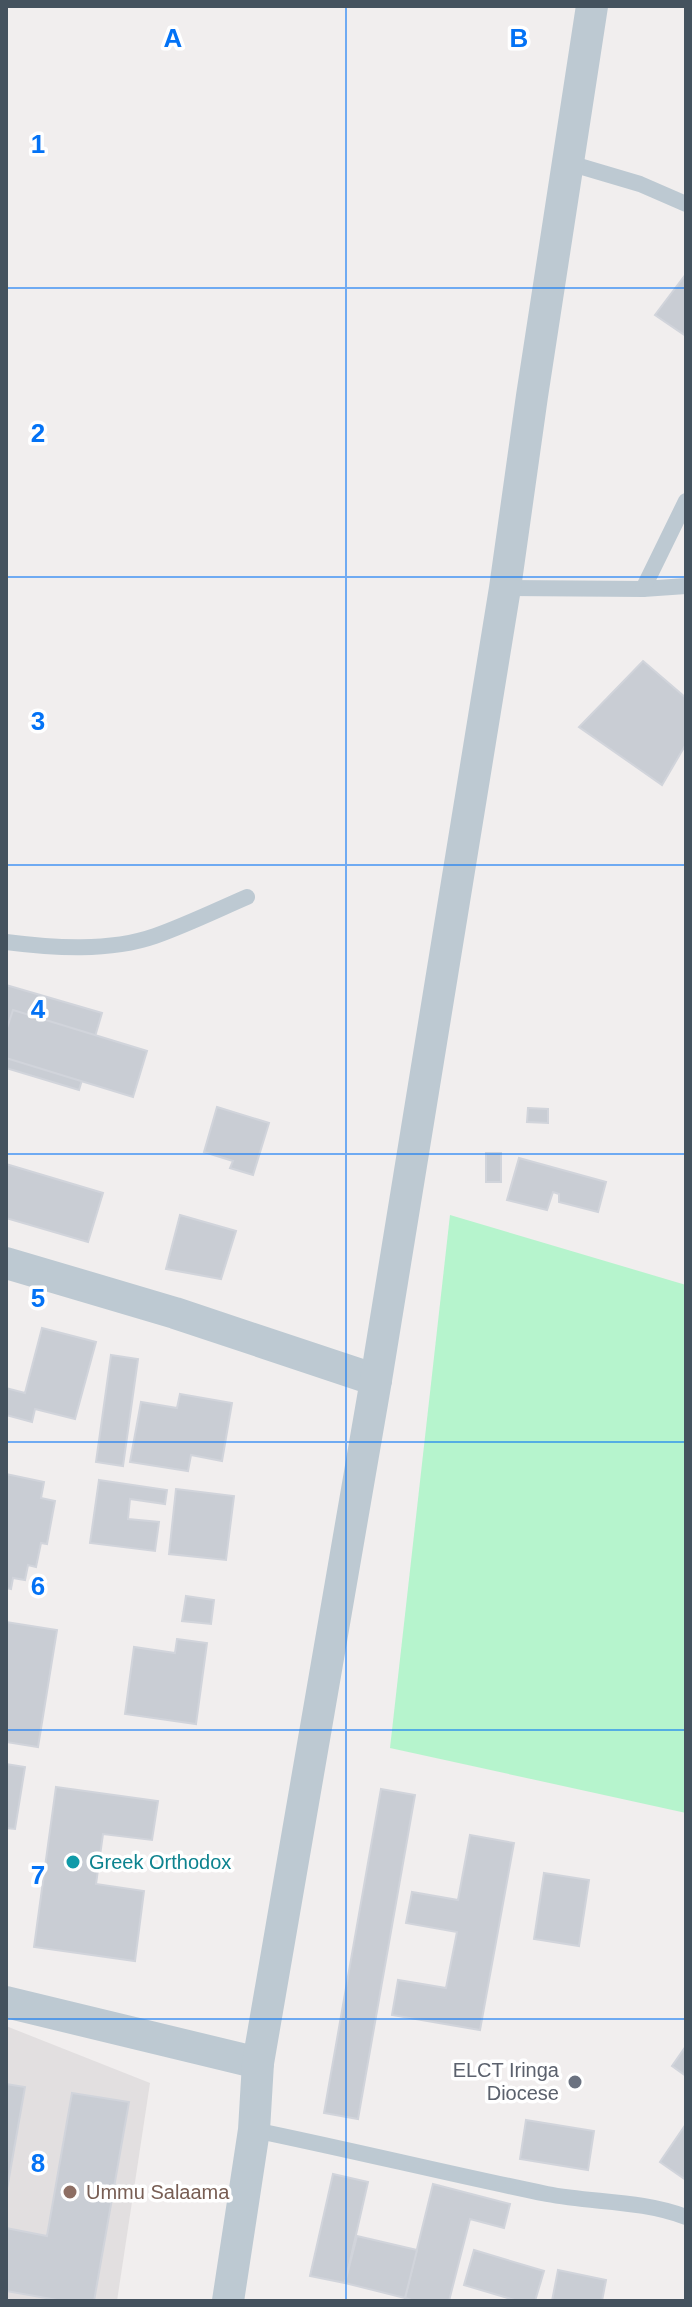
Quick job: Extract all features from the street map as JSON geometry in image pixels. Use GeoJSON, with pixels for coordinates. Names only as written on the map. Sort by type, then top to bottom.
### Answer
{"type":"FeatureCollection","features":[{"type":"Feature","properties":{"kind":"street"},"geometry":{"type":"LineString","coordinates":[[228,2301],[254,2130],[258,2063],[376,1380],[505,588],[592,6]]}},
{"type":"Feature","properties":{"kind":"street"},"geometry":{"type":"LineString","coordinates":[[6,1263],[175,1313],[376,1380]]}},
{"type":"Feature","properties":{"kind":"street"},"geometry":{"type":"LineString","coordinates":[[6,2002],[258,2063]]}},
{"type":"Feature","properties":{"kind":"lane"},"geometry":{"type":"LineString","coordinates":[[569,163],[640,184],[686,204]]}},
{"type":"Feature","properties":{"kind":"lane"},"geometry":{"type":"LineString","coordinates":[[643,589],[686,501]]}},
{"type":"Feature","properties":{"kind":"lane"},"geometry":{"type":"LineString","coordinates":[[505,588],[643,589],[686,586]]}},
{"type":"Feature","properties":{"kind":"lane"},"geometry":{"type":"LineString","coordinates":[[6,942],[46,947],[111,945],[153,937],[247,897]]}},
{"type":"Feature","properties":{"kind":"lane"},"geometry":{"type":"LineString","coordinates":[[254,2130],[550,2194],[658,2207],[686,2217]]}},
{"type":"Feature","properties":{"kind":"shaded area","name":"Ummu Salaama"},"geometry":{"type":"Polygon","coordinates":[[[6,2026],[150,2083],[117,2301],[6,2301],[6,2026]]]}},
{"type":"Feature","properties":{"kind":"green space"},"geometry":{"type":"Polygon","coordinates":[[[450,1215],[686,1285],[686,1813],[390,1748],[450,1215]]]}},
{"type":"Feature","properties":{"kind":"building"},"geometry":{"type":"Polygon","coordinates":[[[686,274],[686,336],[655,315],[686,274]]]}},
{"type":"Feature","properties":{"kind":"building"},"geometry":{"type":"Polygon","coordinates":[[[643,661],[686,698],[686,744],[662,785],[579,727],[643,661]]]}},
{"type":"Feature","properties":{"kind":"building"},"geometry":{"type":"Polygon","coordinates":[[[6,985],[102,1013],[79,1090],[6,1068],[6,985]]]}},
{"type":"Feature","properties":{"kind":"building"},"geometry":{"type":"Polygon","coordinates":[[[13,1010],[147,1051],[133,1097],[6,1058],[6,1031],[13,1010]]]}},
{"type":"Feature","properties":{"kind":"building"},"geometry":{"type":"Polygon","coordinates":[[[217,1107],[269,1123],[253,1175],[230,1168],[233,1161],[204,1152],[217,1107]]]}},
{"type":"Feature","properties":{"kind":"building"},"geometry":{"type":"Polygon","coordinates":[[[528,1108],[548,1109],[548,1123],[527,1122],[528,1108]]]}},
{"type":"Feature","properties":{"kind":"building"},"geometry":{"type":"Polygon","coordinates":[[[486,1153],[501,1153],[501,1182],[486,1182],[486,1153]]]}},
{"type":"Feature","properties":{"kind":"building"},"geometry":{"type":"Polygon","coordinates":[[[519,1158],[606,1182],[598,1212],[559,1202],[559,1194],[553,1192],[547,1210],[507,1200],[519,1158]]]}},
{"type":"Feature","properties":{"kind":"building"},"geometry":{"type":"Polygon","coordinates":[[[6,1164],[103,1193],[88,1242],[6,1218],[6,1164]]]}},
{"type":"Feature","properties":{"kind":"building"},"geometry":{"type":"Polygon","coordinates":[[[180,1215],[236,1231],[221,1279],[166,1269],[180,1215]]]}},
{"type":"Feature","properties":{"kind":"building"},"geometry":{"type":"Polygon","coordinates":[[[42,1328],[96,1342],[75,1419],[35,1409],[32,1422],[6,1415],[6,1388],[25,1393],[42,1328]]]}},
{"type":"Feature","properties":{"kind":"building"},"geometry":{"type":"Polygon","coordinates":[[[111,1355],[138,1359],[123,1466],[96,1462],[111,1355]]]}},
{"type":"Feature","properties":{"kind":"building"},"geometry":{"type":"Polygon","coordinates":[[[180,1394],[232,1403],[222,1461],[191,1455],[188,1471],[130,1462],[141,1402],[177,1408],[180,1394]]]}},
{"type":"Feature","properties":{"kind":"building"},"geometry":{"type":"Polygon","coordinates":[[[6,1474],[44,1482],[41,1498],[55,1501],[47,1544],[41,1543],[36,1567],[28,1565],[25,1580],[13,1578],[11,1589],[6,1588],[6,1474]]]}},
{"type":"Feature","properties":{"kind":"building"},"geometry":{"type":"Polygon","coordinates":[[[99,1480],[167,1490],[165,1504],[130,1499],[128,1519],[159,1522],[155,1551],[90,1543],[99,1480]]]}},
{"type":"Feature","properties":{"kind":"building"},"geometry":{"type":"Polygon","coordinates":[[[176,1489],[234,1496],[226,1560],[169,1554],[176,1489]]]}},
{"type":"Feature","properties":{"kind":"building"},"geometry":{"type":"Polygon","coordinates":[[[186,1596],[214,1600],[211,1624],[182,1621],[186,1596]]]}},
{"type":"Feature","properties":{"kind":"building"},"geometry":{"type":"Polygon","coordinates":[[[6,1622],[57,1630],[38,1747],[6,1742],[6,1622]]]}},
{"type":"Feature","properties":{"kind":"building"},"geometry":{"type":"Polygon","coordinates":[[[177,1639],[207,1643],[196,1724],[125,1714],[134,1647],[175,1653],[177,1639]]]}},
{"type":"Feature","properties":{"kind":"building"},"geometry":{"type":"Polygon","coordinates":[[[6,1764],[25,1767],[15,1829],[6,1828],[6,1764]]]}},
{"type":"Feature","properties":{"kind":"building","name":"Greek Orthodox"},"geometry":{"type":"Polygon","coordinates":[[[56,1787],[158,1801],[152,1840],[103,1834],[96,1884],[144,1891],[135,1961],[34,1947],[56,1787]]]}},
{"type":"Feature","properties":{"kind":"building"},"geometry":{"type":"Polygon","coordinates":[[[381,1789],[415,1795],[358,2119],[324,2113],[381,1789]]]}},
{"type":"Feature","properties":{"kind":"building"},"geometry":{"type":"Polygon","coordinates":[[[470,1835],[514,1843],[480,2030],[392,2015],[398,1980],[446,1988],[457,1932],[406,1923],[412,1892],[458,1900],[470,1835]]]}},
{"type":"Feature","properties":{"kind":"building"},"geometry":{"type":"Polygon","coordinates":[[[544,1873],[589,1880],[579,1946],[534,1939],[544,1873]]]}},
{"type":"Feature","properties":{"kind":"building"},"geometry":{"type":"Polygon","coordinates":[[[686,2046],[686,2076],[672,2066],[686,2046]]]}},
{"type":"Feature","properties":{"kind":"building"},"geometry":{"type":"Polygon","coordinates":[[[6,2084],[25,2087],[6,2195],[6,2084]]]}},
{"type":"Feature","properties":{"kind":"building"},"geometry":{"type":"Polygon","coordinates":[[[72,2093],[129,2102],[94,2301],[63,2301],[6,2291],[6,2228],[47,2236],[72,2093]]]}},
{"type":"Feature","properties":{"kind":"building"},"geometry":{"type":"Polygon","coordinates":[[[526,2120],[594,2131],[588,2170],[520,2159],[526,2120]]]}},
{"type":"Feature","properties":{"kind":"building"},"geometry":{"type":"Polygon","coordinates":[[[686,2124],[686,2180],[660,2162],[686,2124]]]}},
{"type":"Feature","properties":{"kind":"building"},"geometry":{"type":"Polygon","coordinates":[[[333,2174],[368,2182],[345,2283],[310,2276],[333,2174]]]}},
{"type":"Feature","properties":{"kind":"building"},"geometry":{"type":"Polygon","coordinates":[[[433,2184],[510,2204],[504,2228],[470,2219],[449,2301],[415,2301],[405,2298],[433,2184]]]}},
{"type":"Feature","properties":{"kind":"building"},"geometry":{"type":"Polygon","coordinates":[[[357,2236],[417,2250],[405,2298],[345,2283],[357,2236]]]}},
{"type":"Feature","properties":{"kind":"building"},"geometry":{"type":"Polygon","coordinates":[[[474,2250],[544,2271],[535,2301],[518,2301],[464,2285],[474,2250]]]}},
{"type":"Feature","properties":{"kind":"building"},"geometry":{"type":"Polygon","coordinates":[[[558,2270],[606,2280],[602,2301],[552,2301],[558,2270]]]}},
{"type":"Feature","properties":{"kind":"place","name":"Greek Orthodox"},"geometry":{"type":"Point","coordinates":[73,1862]}},
{"type":"Feature","properties":{"kind":"place","name":"ELCT Iringa Diocese"},"geometry":{"type":"Point","coordinates":[575,2082]}},
{"type":"Feature","properties":{"kind":"place","name":"Ummu Salaama"},"geometry":{"type":"Point","coordinates":[70,2192]}}]}
